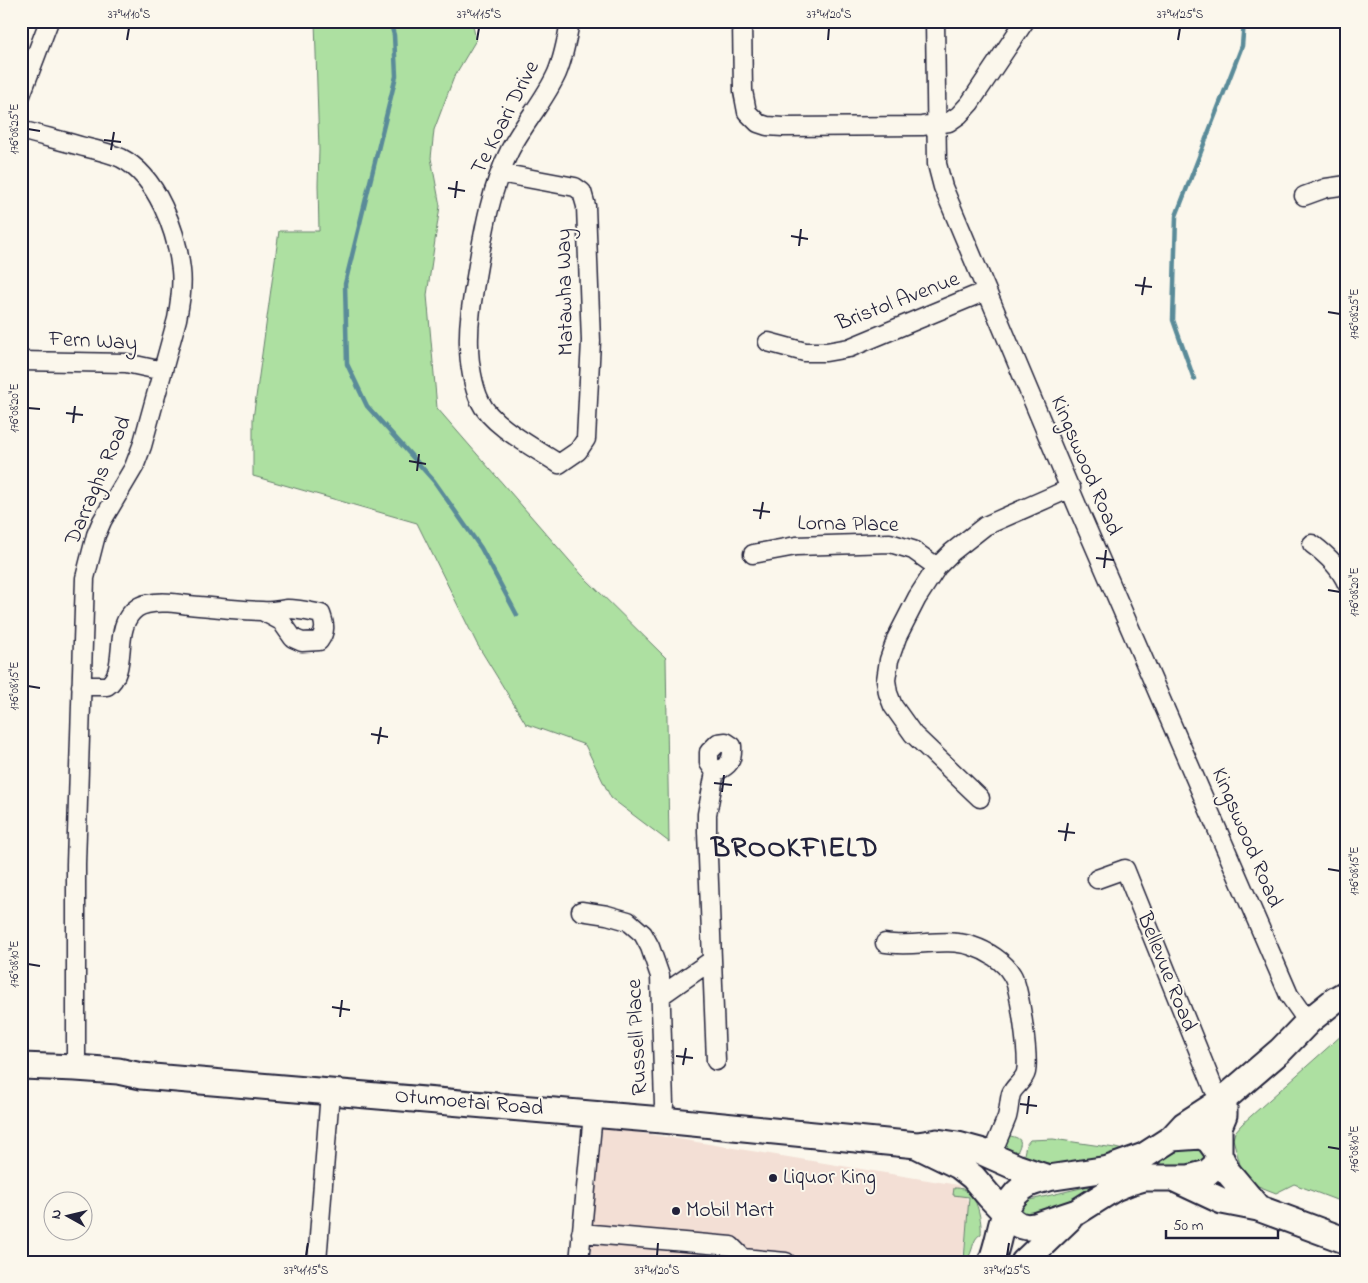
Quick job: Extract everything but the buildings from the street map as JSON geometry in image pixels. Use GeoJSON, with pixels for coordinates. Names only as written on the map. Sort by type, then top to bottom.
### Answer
{"type":"FeatureCollection","features":[{"type":"Feature","properties":{"kind":"main road"},"geometry":{"type":"LineString","coordinates":[[1172,1138],[1184,1125],[1224,1099],[1281,1050],[1310,1021],[1335,1000],[1347,993]]}},
{"type":"Feature","properties":{"kind":"main road","name":"Otumoetai Road"},"geometry":{"type":"LineString","coordinates":[[21,1066],[118,1071],[141,1076],[662,1120],[917,1145],[937,1142],[980,1151],[1048,1178],[1108,1169],[1144,1156],[1172,1138],[1201,1136],[1209,1140],[1219,1154],[1227,1171],[1258,1208]]}},
{"type":"Feature","properties":{"kind":"main road"},"geometry":{"type":"LineString","coordinates":[[1170,1177],[1189,1178],[1201,1176],[1212,1169],[1219,1154],[1219,1127],[1224,1116],[1224,1099]]}},
{"type":"Feature","properties":{"kind":"main road","name":"Otumoetai Road"},"geometry":{"type":"LineString","coordinates":[[917,1145],[959,1166],[974,1177],[1004,1213],[1019,1225],[1027,1227],[1077,1212],[1115,1188],[1130,1182],[1144,1178],[1170,1177],[1222,1201],[1258,1208],[1347,1241]]}},
{"type":"Feature","properties":{"kind":"main road"},"geometry":{"type":"LineString","coordinates":[[991,1262],[997,1247],[1004,1213],[1012,1198],[1029,1184],[1048,1178]]}},
{"type":"Feature","properties":{"kind":"main road"},"geometry":{"type":"LineString","coordinates":[[1024,1262],[1077,1212]]}},
{"type":"Feature","properties":{"kind":"street"},"geometry":{"type":"LineString","coordinates":[[21,95],[49,21]]}},
{"type":"Feature","properties":{"kind":"street","name":"Te Koari Drive"},"geometry":{"type":"LineString","coordinates":[[559,464],[489,416],[480,402],[474,382],[469,347],[472,300],[492,195],[511,149],[557,73],[570,21]]}},
{"type":"Feature","properties":{"kind":"street"},"geometry":{"type":"LineString","coordinates":[[742,21],[744,102],[747,112],[751,119],[758,123],[767,126],[783,127],[922,126],[949,122],[959,115],[970,103],[1025,21]]}},
{"type":"Feature","properties":{"kind":"street","name":"Kingswood Road"},"geometry":{"type":"LineString","coordinates":[[935,21],[938,173],[986,292],[1289,995],[1310,1021]]}},
{"type":"Feature","properties":{"kind":"street","name":"Darraghs Road"},"geometry":{"type":"LineString","coordinates":[[21,130],[122,159],[144,176],[155,190],[174,236],[179,256],[182,283],[177,319],[142,446],[134,467],[102,521],[90,554],[85,578],[76,864],[76,1068]]}},
{"type":"Feature","properties":{"kind":"street","name":"Matawha Way"},"geometry":{"type":"LineString","coordinates":[[500,173],[575,187],[582,192],[586,206],[591,341],[586,439],[578,451],[559,464]]}},
{"type":"Feature","properties":{"kind":"street"},"geometry":{"type":"LineString","coordinates":[[1304,196],[1326,188],[1347,185]]}},
{"type":"Feature","properties":{"kind":"street","name":"Bristol Avenue"},"geometry":{"type":"LineString","coordinates":[[768,342],[805,352],[826,352],[849,348],[986,292]]}},
{"type":"Feature","properties":{"kind":"street","name":"Fern Way"},"geometry":{"type":"LineString","coordinates":[[21,361],[126,363],[163,371]]}},
{"type":"Feature","properties":{"kind":"street"},"geometry":{"type":"LineString","coordinates":[[980,798],[914,734],[893,706],[886,680],[888,660],[917,598],[937,567],[952,552],[985,526],[1071,488]]}},
{"type":"Feature","properties":{"kind":"street","name":"Lorna Place"},"geometry":{"type":"LineString","coordinates":[[753,554],[796,546],[890,543],[912,550],[937,567]]}},
{"type":"Feature","properties":{"kind":"street"},"geometry":{"type":"LineString","coordinates":[[1312,544],[1337,566],[1347,584]]}},
{"type":"Feature","properties":{"kind":"street"},"geometry":{"type":"LineString","coordinates":[[82,686],[107,686],[114,680],[118,670],[120,639],[123,627],[128,616],[135,609],[146,604],[164,602],[264,612]]}},
{"type":"Feature","properties":{"kind":"street"},"geometry":{"type":"LineString","coordinates":[[715,772],[707,814],[716,1061]]}},
{"type":"Feature","properties":{"kind":"street","name":"Bellevue Road"},"geometry":{"type":"LineString","coordinates":[[1097,879],[1125,869],[1214,1089],[1224,1099]]}},
{"type":"Feature","properties":{"kind":"street","name":"Russell Place"},"geometry":{"type":"LineString","coordinates":[[581,911],[628,921],[643,934],[656,959],[662,995],[664,1105],[662,1120]]}},
{"type":"Feature","properties":{"kind":"street"},"geometry":{"type":"LineString","coordinates":[[885,943],[896,945],[943,942],[972,946],[1003,963],[1013,976],[1022,1016],[1027,1067],[1025,1076],[1012,1093],[1007,1115],[991,1156]]}},
{"type":"Feature","properties":{"kind":"street"},"geometry":{"type":"LineString","coordinates":[[662,995],[712,960]]}},
{"type":"Feature","properties":{"kind":"street"},"geometry":{"type":"LineString","coordinates":[[317,1262],[330,1092]]}},
{"type":"Feature","properties":{"kind":"street"},"geometry":{"type":"LineString","coordinates":[[579,1262],[593,1114]]}},
{"type":"Feature","properties":{"kind":"street"},"geometry":{"type":"LineString","coordinates":[[581,1233],[731,1246],[744,1258],[786,1262]]}},
{"type":"Feature","properties":{"kind":"shaded area"},"geometry":{"type":"Polygon","coordinates":[[[599,1126],[958,1185],[970,1204],[962,1262],[590,1262],[599,1126]]]}},
{"type":"Feature","properties":{"kind":"green space"},"geometry":{"type":"Polygon","coordinates":[[[315,21],[472,21],[476,40],[454,77],[434,130],[431,158],[440,206],[427,295],[437,408],[582,575],[666,658],[669,842],[611,798],[585,745],[526,724],[477,644],[417,523],[253,476],[253,419],[279,231],[319,231],[319,150],[315,21]]]}},
{"type":"Feature","properties":{"kind":"green space"},"geometry":{"type":"Polygon","coordinates":[[[1343,1034],[1347,1038],[1347,1204],[1294,1184],[1276,1193],[1253,1184],[1241,1168],[1233,1139],[1235,1132],[1343,1034]]]}},
{"type":"Feature","properties":{"kind":"green space"},"geometry":{"type":"Polygon","coordinates":[[[1005,1135],[1016,1137],[1020,1141],[1015,1156],[1003,1148],[1005,1135]]]}},
{"type":"Feature","properties":{"kind":"green space"},"geometry":{"type":"Polygon","coordinates":[[[1053,1139],[1131,1152],[1060,1165],[1023,1159],[1026,1145],[1030,1140],[1053,1139]]]}},
{"type":"Feature","properties":{"kind":"green space"},"geometry":{"type":"Polygon","coordinates":[[[1190,1145],[1196,1149],[1200,1146],[1205,1157],[1203,1161],[1194,1164],[1151,1165],[1190,1145]]]}},
{"type":"Feature","properties":{"kind":"green space"},"geometry":{"type":"Polygon","coordinates":[[[1102,1183],[1053,1211],[1032,1220],[1017,1211],[1026,1201],[1102,1183]]]}},
{"type":"Feature","properties":{"kind":"green space"},"geometry":{"type":"Polygon","coordinates":[[[954,1188],[962,1189],[969,1193],[976,1203],[980,1216],[981,1234],[976,1239],[966,1260],[964,1260],[969,1197],[953,1195],[954,1188]]]}},
{"type":"Feature","properties":{"kind":"waterway"},"geometry":{"type":"LineString","coordinates":[[390,21],[394,35],[396,76],[345,284],[347,364],[367,406],[434,481],[481,548],[517,615]]}},
{"type":"Feature","properties":{"kind":"waterway"},"geometry":{"type":"LineString","coordinates":[[1194,379],[1173,320],[1176,216],[1242,46],[1244,21]]}},
{"type":"Feature","properties":{"kind":"place","name":"Liquor King"},"geometry":{"type":"Point","coordinates":[773,1178]}},
{"type":"Feature","properties":{"kind":"place","name":"Mobil Mart"},"geometry":{"type":"Point","coordinates":[676,1211]}},
{"type":"Feature","properties":{"kind":"district","name":"BROOKFIELD"},"geometry":{"type":"Point","coordinates":[795,849]}}]}
